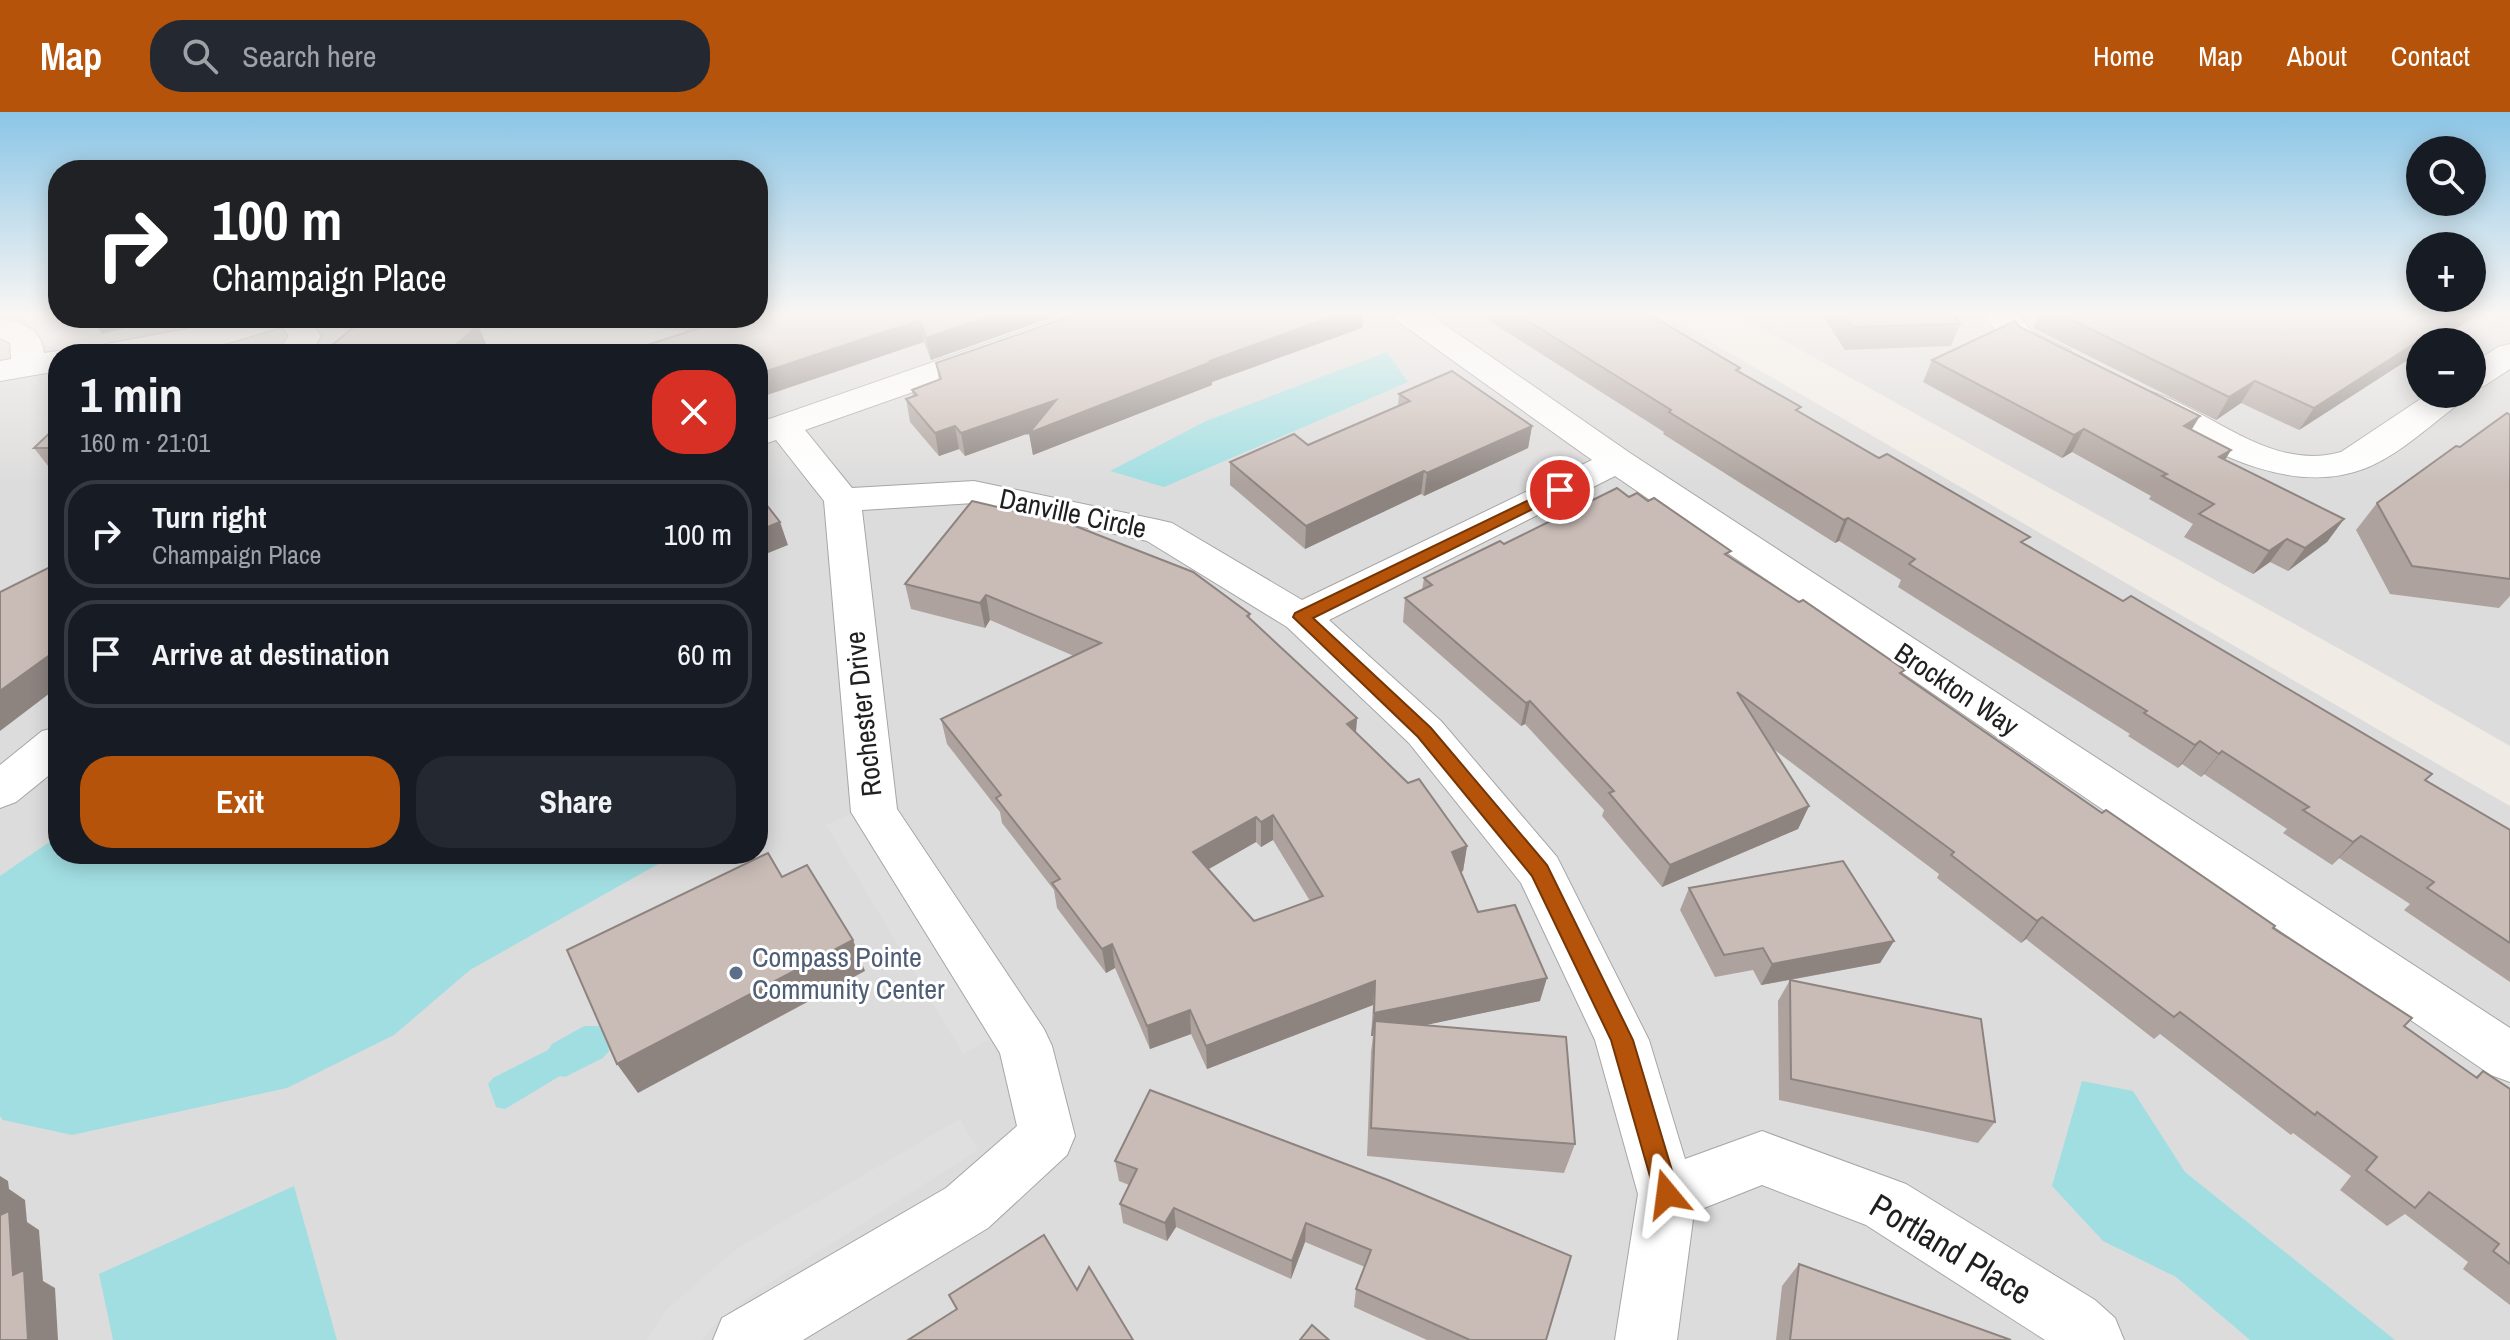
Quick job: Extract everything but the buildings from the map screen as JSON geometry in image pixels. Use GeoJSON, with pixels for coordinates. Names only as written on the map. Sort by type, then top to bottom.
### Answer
{"type":"FeatureCollection","features":[{"type":"Feature","properties":{"kind":"street"},"geometry":{"type":"LineString","coordinates":[[842,500],[770,431],[943,370]]}},
{"type":"Feature","properties":{"kind":"street","name":"Brockton Way"},"geometry":{"type":"LineString","coordinates":[[1488,370],[1617,461],[2510,1058]]}},
{"type":"Feature","properties":{"kind":"street"},"geometry":{"type":"LineString","coordinates":[[2084,370],[2261,459],[2314,467],[2352,461],[2430,408]]}},
{"type":"Feature","properties":{"kind":"street"},"geometry":{"type":"LineString","coordinates":[[1301,617],[1617,461]]}},
{"type":"Feature","properties":{"kind":"street","name":"Danville Circle"},"geometry":{"type":"LineString","coordinates":[[842,500],[974,492],[1159,532],[1301,617],[1425,732],[1540,871],[1622,1040],[1667,1194],[1646,1340]]}},
{"type":"Feature","properties":{"kind":"street","name":"Rochester Drive"},"geometry":{"type":"LineString","coordinates":[[744,1340],[967,1208],[1047,1136],[1025,1046],[874,812],[842,500]]}},
{"type":"Feature","properties":{"kind":"street"},"geometry":{"type":"LineString","coordinates":[[0,790],[48,751]]}},
{"type":"Feature","properties":{"kind":"street","name":"Portland Place"},"geometry":{"type":"LineString","coordinates":[[1667,1194],[1762,1158],[1885,1204],[2073,1322],[2093,1340]]}},
{"type":"Feature","properties":{"kind":"shaded area"},"geometry":{"type":"Polygon","coordinates":[[[0,370],[48,370],[48,864],[768,864],[768,370],[1760,370],[2510,806],[2510,1340],[0,1340],[0,370]]]}},
{"type":"Feature","properties":{"kind":"shaded area"},"geometry":{"type":"Polygon","coordinates":[[[1837,370],[2406,370],[2406,408],[2486,408],[2486,370],[2510,370],[2510,746],[1837,370]]]}},
{"type":"Feature","properties":{"kind":"shaded area"},"geometry":{"type":"Polygon","coordinates":[[[861,809],[1001,1033],[963,1054],[826,825],[861,809]]]}},
{"type":"Feature","properties":{"kind":"shaded area"},"geometry":{"type":"Polygon","coordinates":[[[960,1119],[978,1150],[754,1293],[718,1320],[702,1340],[646,1340],[667,1309],[739,1247],[960,1119]]]}},
{"type":"Feature","properties":{"kind":"water"},"geometry":{"type":"Polygon","coordinates":[[[1339,370],[1400,370],[1408,382],[1164,487],[1110,471],[1206,421],[1339,370]]]}},
{"type":"Feature","properties":{"kind":"water"},"geometry":{"type":"Polygon","coordinates":[[[48,843],[48,864],[658,864],[470,970],[394,1035],[287,1088],[72,1135],[3,1120],[0,1116],[0,876],[48,843]]]}},
{"type":"Feature","properties":{"kind":"water"},"geometry":{"type":"Polygon","coordinates":[[[584,1026],[599,1026],[610,1050],[603,1058],[565,1077],[560,1076],[505,1109],[496,1107],[488,1084],[493,1078],[548,1050],[552,1044],[584,1026]]]}},
{"type":"Feature","properties":{"kind":"water"},"geometry":{"type":"Polygon","coordinates":[[[2082,1081],[2133,1091],[2185,1172],[2395,1340],[2250,1340],[2176,1277],[2103,1241],[2052,1186],[2082,1081]]]}},
{"type":"Feature","properties":{"kind":"water"},"geometry":{"type":"Polygon","coordinates":[[[294,1186],[337,1340],[113,1340],[99,1274],[294,1186]]]}},
{"type":"Feature","properties":{"kind":"place","name":"Compass Pointe Community Center"},"geometry":{"type":"Point","coordinates":[736,973]}},
{"type":"Feature","properties":{"kind":"route"},"geometry":{"type":"LineString","coordinates":[[1560,490],[1301,617],[1425,732],[1540,871],[1622,1040],[1667,1194]]}}]}
